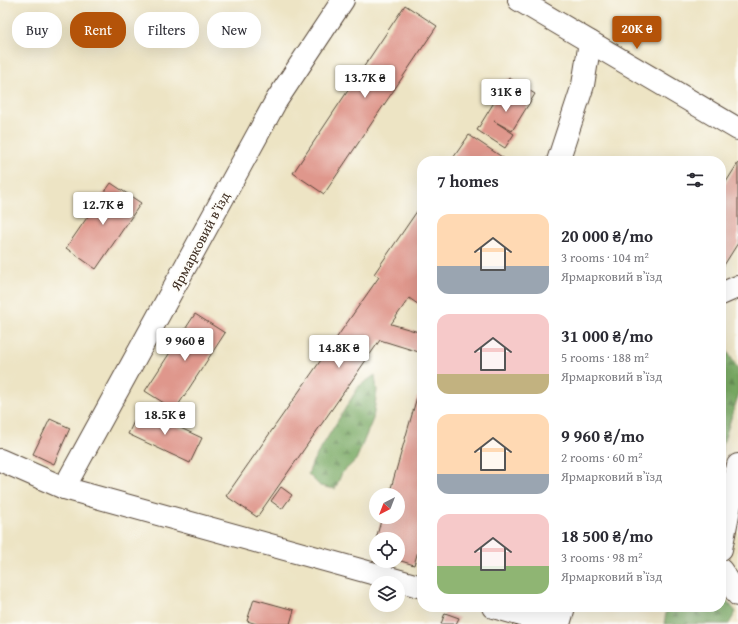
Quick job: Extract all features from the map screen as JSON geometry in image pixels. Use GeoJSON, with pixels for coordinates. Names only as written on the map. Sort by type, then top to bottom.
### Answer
{"type":"FeatureCollection","features":[{"type":"Feature","properties":{"kind":"street","name":"Ярмарковий вʼїзд"},"geometry":{"type":"LineString","coordinates":[[64,488],[276,100],[343,0]]}},
{"type":"Feature","properties":{"kind":"street"},"geometry":{"type":"LineString","coordinates":[[519,0],[738,129]]}},
{"type":"Feature","properties":{"kind":"street"},"geometry":{"type":"LineString","coordinates":[[560,156],[583,85],[590,42]]}},
{"type":"Feature","properties":{"kind":"street"},"geometry":{"type":"LineString","coordinates":[[0,460],[64,488],[417,586]]}},
{"type":"Feature","properties":{"kind":"street"},"geometry":{"type":"LineString","coordinates":[[726,524],[738,465]]}},
{"type":"Feature","properties":{"kind":"street"},"geometry":{"type":"LineString","coordinates":[[726,577],[738,595]]}},
{"type":"Feature","properties":{"kind":"street"},"geometry":{"type":"LineString","coordinates":[[511,612],[554,624]]}},
{"type":"Feature","properties":{"kind":"street"},"geometry":{"type":"LineString","coordinates":[[559,624],[563,612]]}},
{"type":"Feature","properties":{"kind":"green space"},"geometry":{"type":"Polygon","coordinates":[[[726,349],[738,369],[738,396],[726,434],[726,349]]]}},
{"type":"Feature","properties":{"kind":"green space"},"geometry":{"type":"Polygon","coordinates":[[[375,375],[377,391],[373,419],[356,460],[342,473],[335,489],[320,486],[308,474],[313,461],[359,386],[375,375]]]}},
{"type":"Feature","properties":{"kind":"green space"},"geometry":{"type":"Polygon","coordinates":[[[726,599],[736,612],[729,624],[664,624],[666,612],[726,612],[726,599]]]}},
{"type":"Feature","properties":{"kind":"building"},"geometry":{"type":"Polygon","coordinates":[[[405,5],[437,26],[324,194],[293,173],[405,5]]]}},
{"type":"Feature","properties":{"kind":"building"},"geometry":{"type":"Polygon","coordinates":[[[509,78],[535,94],[512,131],[494,121],[514,134],[505,148],[477,130],[509,78]]]}},
{"type":"Feature","properties":{"kind":"building"},"geometry":{"type":"Polygon","coordinates":[[[469,135],[500,156],[454,156],[469,135]]]}},
{"type":"Feature","properties":{"kind":"building"},"geometry":{"type":"Polygon","coordinates":[[[738,163],[738,243],[726,262],[726,182],[738,163]]]}},
{"type":"Feature","properties":{"kind":"building"},"geometry":{"type":"Polygon","coordinates":[[[111,183],[141,203],[96,269],[66,248],[111,183]]]}},
{"type":"Feature","properties":{"kind":"building"},"geometry":{"type":"Polygon","coordinates":[[[417,211],[417,304],[409,298],[391,324],[417,332],[417,351],[380,340],[257,517],[226,496],[379,277],[374,274],[417,211]]]}},
{"type":"Feature","properties":{"kind":"building"},"geometry":{"type":"Polygon","coordinates":[[[195,314],[225,333],[175,410],[145,391],[195,314]]]}},
{"type":"Feature","properties":{"kind":"building"},"geometry":{"type":"Polygon","coordinates":[[[417,397],[417,554],[414,565],[405,562],[405,532],[378,532],[380,524],[405,524],[405,488],[391,488],[417,397]]]}},
{"type":"Feature","properties":{"kind":"building"},"geometry":{"type":"Polygon","coordinates":[[[140,409],[202,438],[190,463],[128,434],[140,409]]]}},
{"type":"Feature","properties":{"kind":"building"},"geometry":{"type":"Polygon","coordinates":[[[50,419],[70,428],[54,464],[33,454],[50,419]]]}},
{"type":"Feature","properties":{"kind":"building"},"geometry":{"type":"Polygon","coordinates":[[[281,487],[292,495],[282,509],[271,501],[281,487]]]}},
{"type":"Feature","properties":{"kind":"building"},"geometry":{"type":"Polygon","coordinates":[[[254,599],[294,610],[290,624],[257,624],[247,621],[254,599]]]}},
{"type":"Feature","properties":{"kind":"building"},"geometry":{"type":"Polygon","coordinates":[[[445,613],[459,618],[456,624],[441,624],[445,613]]]}}]}
